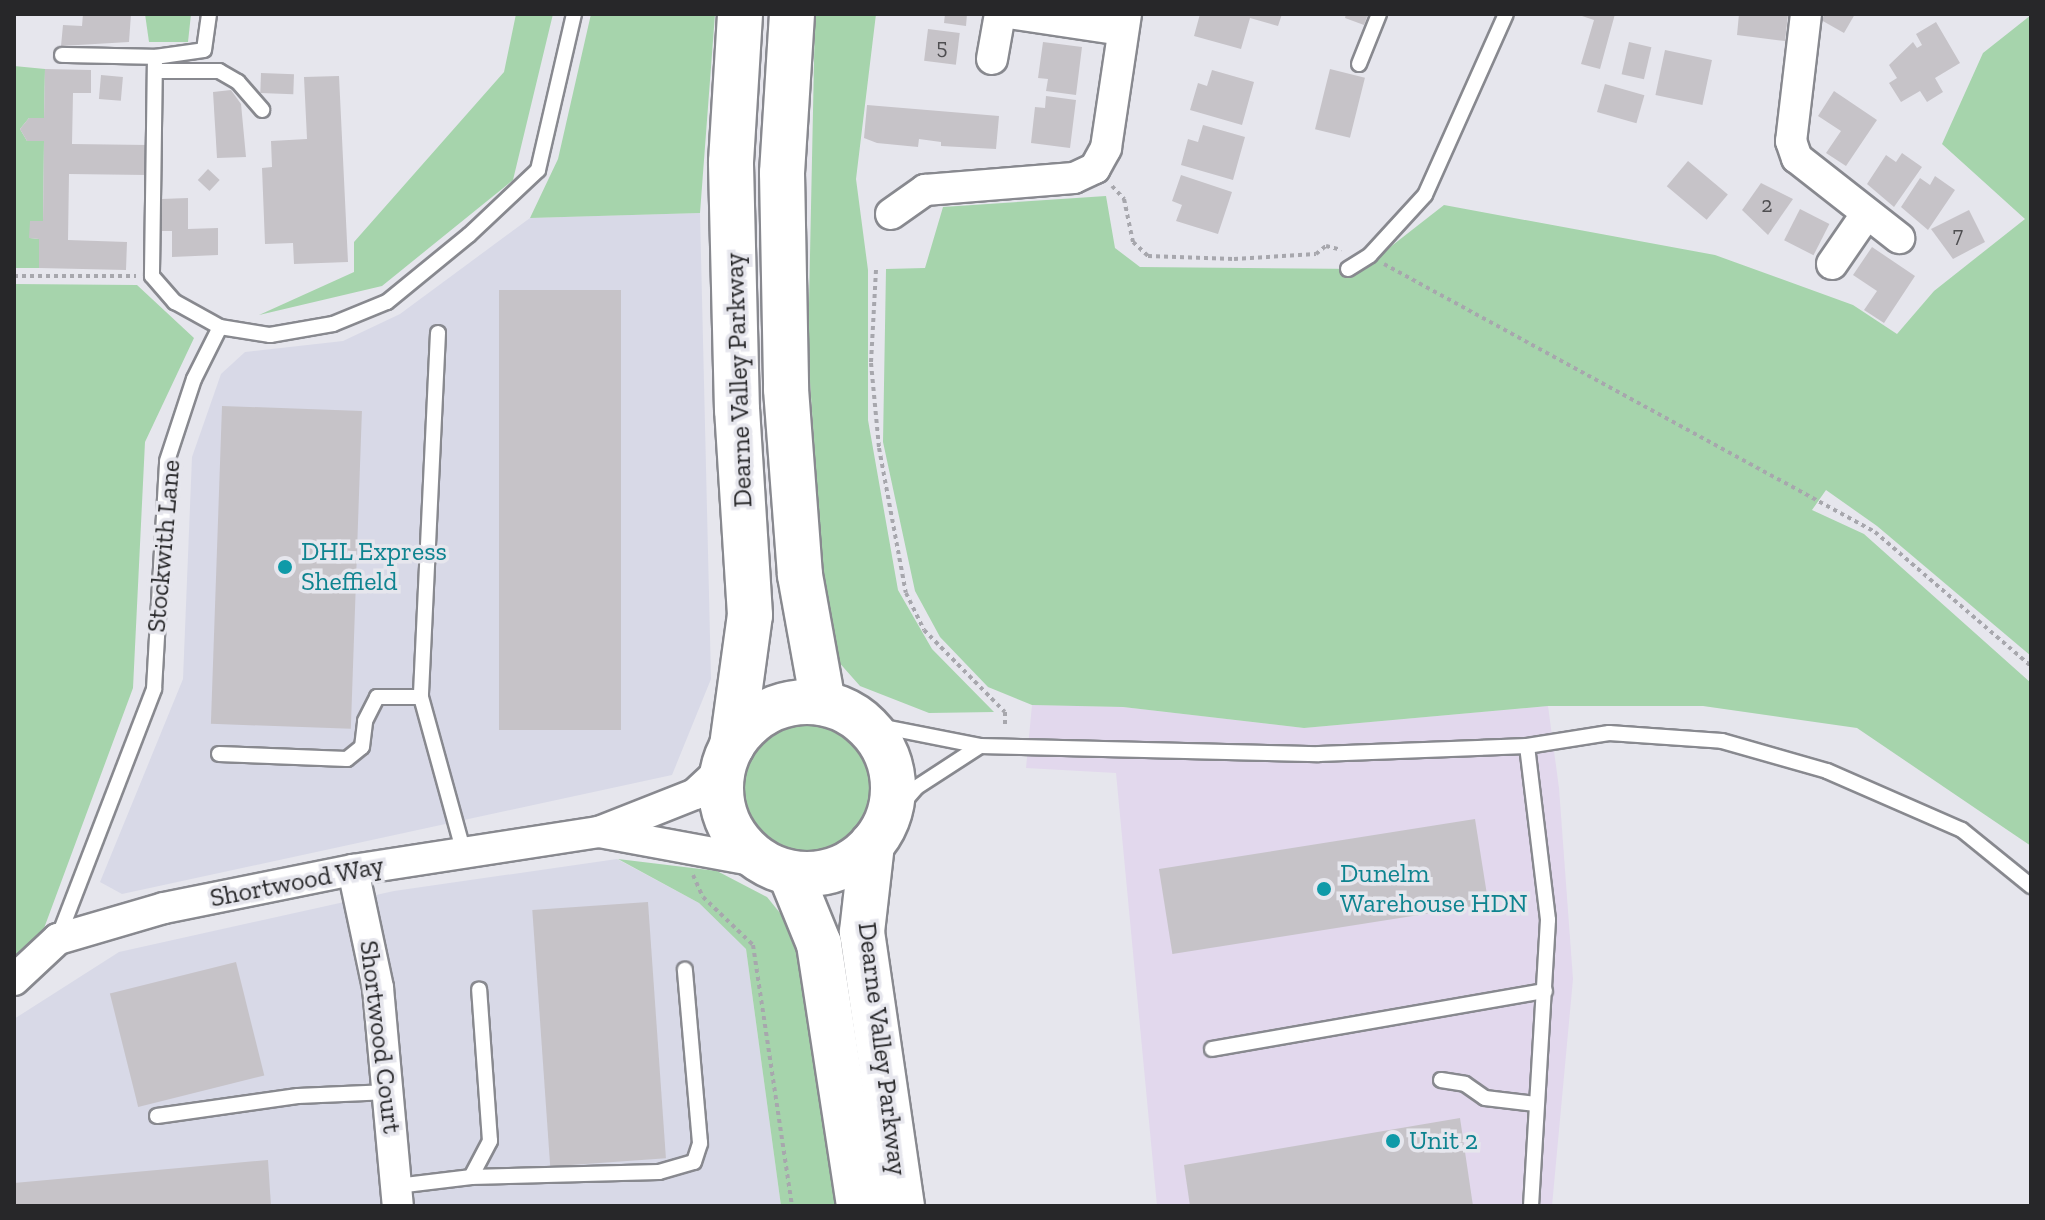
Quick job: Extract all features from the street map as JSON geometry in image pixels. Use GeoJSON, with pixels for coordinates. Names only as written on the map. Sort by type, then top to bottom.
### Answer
{"type":"FeatureCollection","features":[{"type":"Feature","properties":{"kind":"highway","name":"Dearne Valley Parkway"},"geometry":{"type":"LineString","coordinates":[[728,756],[750,615],[737,410],[731,162],[740,14]]}},
{"type":"Feature","properties":{"kind":"highway","name":"Dearne Valley Parkway"},"geometry":{"type":"LineString","coordinates":[[792,14],[782,173],[786,389],[800,575],[823,703]]}},
{"type":"Feature","properties":{"kind":"highway"},"geometry":{"type":"LineString","coordinates":[[790,703],[823,703],[864,723],[881,744],[891,769],[893,795],[880,833],[835,870],[776,868],[741,844],[727,821],[721,794],[728,756],[767,712],[790,703]]}},
{"type":"Feature","properties":{"kind":"highway","name":"Dearne Valley Parkway"},"geometry":{"type":"LineString","coordinates":[[880,833],[862,932],[902,1206]]}},
{"type":"Feature","properties":{"kind":"highway","name":"Dearne Valley Parkway"},"geometry":{"type":"LineString","coordinates":[[776,868],[819,944],[859,1206]]}},
{"type":"Feature","properties":{"kind":"street"},"geometry":{"type":"LineString","coordinates":[[992,59],[1000,14]]}},
{"type":"Feature","properties":{"kind":"street"},"geometry":{"type":"LineString","coordinates":[[891,214],[925,190],[1074,178],[1095,168],[1106,148],[1124,22],[1015,14]]}},
{"type":"Feature","properties":{"kind":"street"},"geometry":{"type":"LineString","coordinates":[[1806,14],[1791,141],[1797,158],[1865,216],[1899,238]]}},
{"type":"Feature","properties":{"kind":"street"},"geometry":{"type":"LineString","coordinates":[[1832,264],[1865,216]]}},
{"type":"Feature","properties":{"kind":"street","name":"Shortwood Way"},"geometry":{"type":"LineString","coordinates":[[14,980],[58,939],[164,908],[463,850],[599,832],[695,794],[728,756]]}},
{"type":"Feature","properties":{"kind":"street","name":"Shortwood Way"},"geometry":{"type":"LineString","coordinates":[[599,832],[776,868]]}},
{"type":"Feature","properties":{"kind":"street","name":"Shortwood Court"},"geometry":{"type":"LineString","coordinates":[[353,870],[378,988],[398,1196]]}},
{"type":"Feature","properties":{"kind":"lane"},"geometry":{"type":"LineString","coordinates":[[155,64],[204,50],[209,14]]}},
{"type":"Feature","properties":{"kind":"lane"},"geometry":{"type":"LineString","coordinates":[[155,64],[152,276],[175,302],[220,327],[270,335],[333,324],[387,302],[538,170],[574,14]]}},
{"type":"Feature","properties":{"kind":"lane"},"geometry":{"type":"LineString","coordinates":[[1359,64],[1379,14]]}},
{"type":"Feature","properties":{"kind":"lane"},"geometry":{"type":"LineString","coordinates":[[1348,269],[1370,255],[1425,195],[1506,14]]}},
{"type":"Feature","properties":{"kind":"lane"},"geometry":{"type":"LineString","coordinates":[[62,55],[219,71],[238,82],[262,110]]}},
{"type":"Feature","properties":{"kind":"lane","name":"Stockwith Lane"},"geometry":{"type":"LineString","coordinates":[[58,939],[154,689],[167,461],[194,379],[220,327]]}},
{"type":"Feature","properties":{"kind":"lane"},"geometry":{"type":"LineString","coordinates":[[438,333],[421,697],[463,850]]}},
{"type":"Feature","properties":{"kind":"lane"},"geometry":{"type":"LineString","coordinates":[[219,754],[347,759],[362,747],[365,721],[377,697],[421,697]]}},
{"type":"Feature","properties":{"kind":"lane"},"geometry":{"type":"LineString","coordinates":[[864,723],[980,746],[1319,754],[1527,746],[1609,733],[1722,741],[1827,771],[1962,830],[2031,886]]}},
{"type":"Feature","properties":{"kind":"lane"},"geometry":{"type":"LineString","coordinates":[[880,833],[917,787],[980,746]]}},
{"type":"Feature","properties":{"kind":"lane"},"geometry":{"type":"LineString","coordinates":[[1527,746],[1548,920],[1531,1206]]}},
{"type":"Feature","properties":{"kind":"lane"},"geometry":{"type":"LineString","coordinates":[[398,1196],[471,1177],[659,1172],[694,1162],[700,1143],[685,970]]}},
{"type":"Feature","properties":{"kind":"lane"},"geometry":{"type":"LineString","coordinates":[[471,1177],[490,1141],[479,989]]}},
{"type":"Feature","properties":{"kind":"lane"},"geometry":{"type":"LineString","coordinates":[[1212,1049],[1545,991]]}},
{"type":"Feature","properties":{"kind":"lane"},"geometry":{"type":"LineString","coordinates":[[1441,1080],[1465,1084],[1485,1098],[1536,1104]]}},
{"type":"Feature","properties":{"kind":"lane"},"geometry":{"type":"LineString","coordinates":[[157,1116],[298,1096],[389,1092]]}},
{"type":"Feature","properties":{"kind":"path"},"geometry":{"type":"LineString","coordinates":[[1095,168],[1124,199],[1133,242],[1148,256],[1234,259],[1316,254],[1326,246],[1370,255],[1412,284],[1697,431],[1875,532],[2031,666]]}},
{"type":"Feature","properties":{"kind":"path"},"geometry":{"type":"LineString","coordinates":[[876,270],[871,363],[879,448],[906,593],[924,630],[1005,712],[1005,746]]}},
{"type":"Feature","properties":{"kind":"path"},"geometry":{"type":"LineString","coordinates":[[14,276],[152,276]]}},
{"type":"Feature","properties":{"kind":"path"},"geometry":{"type":"LineString","coordinates":[[682,849],[703,897],[753,945],[792,1206]]}},
{"type":"Feature","properties":{"kind":"shaded area"},"geometry":{"type":"Polygon","coordinates":[[[700,213],[711,679],[672,775],[122,894],[100,882],[183,679],[192,457],[221,374],[245,352],[343,341],[400,314],[530,218],[700,213]]]}},
{"type":"Feature","properties":{"kind":"shaded area"},"geometry":{"type":"Polygon","coordinates":[[[1032,705],[1123,707],[1304,728],[1548,706],[1559,788],[1573,979],[1552,1206],[1157,1206],[1116,773],[1026,768],[1032,705]]]}},
{"type":"Feature","properties":{"kind":"shaded area"},"geometry":{"type":"Polygon","coordinates":[[[617,859],[699,903],[746,949],[781,1206],[14,1206],[14,1019],[119,952],[394,891],[617,859]]]}},
{"type":"Feature","properties":{"kind":"green space"},"geometry":{"type":"Polygon","coordinates":[[[145,14],[191,14],[188,42],[149,42],[145,14]]]}},
{"type":"Feature","properties":{"kind":"green space"},"geometry":{"type":"Polygon","coordinates":[[[516,14],[553,14],[513,180],[382,286],[259,315],[354,272],[354,242],[504,72],[516,14]]]}},
{"type":"Feature","properties":{"kind":"green space"},"geometry":{"type":"Polygon","coordinates":[[[591,14],[715,14],[700,213],[530,218],[558,159],[591,14]]]}},
{"type":"Feature","properties":{"kind":"green space"},"geometry":{"type":"Polygon","coordinates":[[[815,14],[876,14],[856,179],[868,270],[868,420],[898,590],[932,649],[994,712],[929,713],[860,686],[828,650],[808,352],[815,14]]]}},
{"type":"Feature","properties":{"kind":"green space"},"geometry":{"type":"Polygon","coordinates":[[[2031,15],[2031,656],[1877,526],[1826,490],[1812,510],[1864,534],[2031,683],[2031,846],[1857,728],[1703,706],[1548,706],[1304,728],[1123,707],[1032,705],[988,687],[940,637],[915,591],[883,442],[886,269],[925,268],[943,207],[1106,196],[1115,248],[1140,267],[1362,269],[1444,205],[1715,255],[1853,305],[1897,334],[1934,291],[2025,219],[1942,144],[1983,53],[2031,15]]]}},
{"type":"Feature","properties":{"kind":"green space"},"geometry":{"type":"Polygon","coordinates":[[[14,66],[45,69],[44,118],[29,118],[20,129],[27,141],[44,141],[43,221],[30,222],[30,238],[39,239],[39,268],[14,268],[14,66]]]}},
{"type":"Feature","properties":{"kind":"green space"},"geometry":{"type":"Polygon","coordinates":[[[14,284],[137,285],[194,338],[145,442],[133,688],[43,931],[14,958],[14,284]]]}},
{"type":"Feature","properties":{"kind":"green space"},"geometry":{"type":"Polygon","coordinates":[[[806,724],[831,729],[852,743],[866,764],[871,789],[866,814],[852,835],[831,849],[806,854],[781,849],[760,835],[746,814],[741,789],[746,764],[760,743],[781,729],[806,724]]]}},
{"type":"Feature","properties":{"kind":"green space"},"geometry":{"type":"Polygon","coordinates":[[[618,859],[717,871],[767,897],[793,929],[835,1206],[781,1206],[746,949],[699,903],[618,859]]]}},
{"type":"Feature","properties":{"kind":"building"},"geometry":{"type":"Polygon","coordinates":[[[83,14],[131,14],[129,42],[61,46],[63,25],[82,26],[83,14]]]}},
{"type":"Feature","properties":{"kind":"building"},"geometry":{"type":"Polygon","coordinates":[[[945,14],[967,14],[966,26],[944,23],[945,14]]]}},
{"type":"Feature","properties":{"kind":"building"},"geometry":{"type":"Polygon","coordinates":[[[1200,14],[1282,14],[1278,26],[1250,18],[1241,49],[1194,36],[1200,14]]]}},
{"type":"Feature","properties":{"kind":"building"},"geometry":{"type":"Polygon","coordinates":[[[1346,14],[1368,14],[1364,25],[1345,18],[1346,14]]]}},
{"type":"Feature","properties":{"kind":"building"},"geometry":{"type":"Polygon","coordinates":[[[1576,14],[1615,14],[1600,69],[1581,64],[1594,20],[1576,14]]]}},
{"type":"Feature","properties":{"kind":"building"},"geometry":{"type":"Polygon","coordinates":[[[1739,14],[1788,14],[1785,41],[1737,35],[1739,14]]]}},
{"type":"Feature","properties":{"kind":"building"},"geometry":{"type":"Polygon","coordinates":[[[1825,14],[1855,14],[1844,33],[1821,20],[1825,14]]]}},
{"type":"Feature","properties":{"kind":"building"},"geometry":{"type":"Polygon","coordinates":[[[1936,22],[1960,63],[1935,78],[1943,92],[1927,102],[1920,91],[1901,102],[1889,83],[1897,78],[1889,65],[1913,42],[1917,48],[1922,45],[1916,34],[1936,22]]]}},
{"type":"Feature","properties":{"kind":"building"},"geometry":{"type":"Polygon","coordinates":[[[928,29],[960,33],[956,65],[924,61],[928,29]]]}},
{"type":"Feature","properties":{"kind":"building"},"geometry":{"type":"Polygon","coordinates":[[[1043,42],[1082,47],[1076,95],[1046,91],[1048,79],[1038,78],[1043,42]]]}},
{"type":"Feature","properties":{"kind":"building"},"geometry":{"type":"Polygon","coordinates":[[[1629,42],[1651,47],[1644,79],[1622,74],[1629,42]]]}},
{"type":"Feature","properties":{"kind":"building"},"geometry":{"type":"Polygon","coordinates":[[[1665,50],[1712,60],[1702,105],[1655,95],[1665,50]]]}},
{"type":"Feature","properties":{"kind":"building"},"geometry":{"type":"Polygon","coordinates":[[[45,69],[91,70],[91,93],[73,93],[72,144],[148,145],[147,175],[69,174],[68,240],[127,242],[126,270],[39,268],[39,239],[29,238],[30,221],[43,221],[44,141],[27,141],[20,129],[29,118],[44,118],[45,69]]]}},
{"type":"Feature","properties":{"kind":"building"},"geometry":{"type":"Polygon","coordinates":[[[1330,69],[1365,78],[1350,138],[1315,129],[1330,69]]]}},
{"type":"Feature","properties":{"kind":"building"},"geometry":{"type":"Polygon","coordinates":[[[1212,70],[1254,82],[1242,125],[1190,110],[1198,83],[1207,86],[1212,70]]]}},
{"type":"Feature","properties":{"kind":"building"},"geometry":{"type":"Polygon","coordinates":[[[261,73],[294,74],[293,94],[260,93],[261,73]]]}},
{"type":"Feature","properties":{"kind":"building"},"geometry":{"type":"Polygon","coordinates":[[[101,75],[123,77],[121,101],[99,99],[101,75]]]}},
{"type":"Feature","properties":{"kind":"building"},"geometry":{"type":"Polygon","coordinates":[[[339,76],[348,262],[294,264],[293,243],[265,244],[262,168],[272,167],[271,141],[307,139],[304,77],[339,76]]]}},
{"type":"Feature","properties":{"kind":"building"},"geometry":{"type":"Polygon","coordinates":[[[1605,84],[1644,95],[1636,123],[1597,112],[1605,84]]]}},
{"type":"Feature","properties":{"kind":"building"},"geometry":{"type":"Polygon","coordinates":[[[231,90],[241,104],[246,157],[217,158],[213,92],[231,90]]]}},
{"type":"Feature","properties":{"kind":"building"},"geometry":{"type":"Polygon","coordinates":[[[1834,91],[1877,120],[1846,166],[1826,153],[1841,131],[1818,116],[1834,91]]]}},
{"type":"Feature","properties":{"kind":"building"},"geometry":{"type":"Polygon","coordinates":[[[1046,96],[1076,100],[1070,148],[1031,143],[1035,107],[1045,108],[1046,96]]]}},
{"type":"Feature","properties":{"kind":"building"},"geometry":{"type":"Polygon","coordinates":[[[867,105],[999,116],[996,149],[941,146],[941,142],[919,139],[918,147],[877,143],[864,138],[867,105]]]}},
{"type":"Feature","properties":{"kind":"building"},"geometry":{"type":"Polygon","coordinates":[[[1203,125],[1245,137],[1233,180],[1181,165],[1188,139],[1198,142],[1203,125]]]}},
{"type":"Feature","properties":{"kind":"building"},"geometry":{"type":"Polygon","coordinates":[[[1902,153],[1922,167],[1894,207],[1867,184],[1886,155],[1896,162],[1902,153]]]}},
{"type":"Feature","properties":{"kind":"building"},"geometry":{"type":"Polygon","coordinates":[[[1688,161],[1728,194],[1707,220],[1667,186],[1688,161]]]}},
{"type":"Feature","properties":{"kind":"building"},"geometry":{"type":"Polygon","coordinates":[[[208,169],[220,180],[209,191],[198,180],[208,169]]]}},
{"type":"Feature","properties":{"kind":"building"},"geometry":{"type":"Polygon","coordinates":[[[1181,175],[1232,192],[1218,234],[1176,221],[1182,205],[1172,201],[1181,175]]]}},
{"type":"Feature","properties":{"kind":"building"},"geometry":{"type":"Polygon","coordinates":[[[1935,176],[1955,190],[1928,230],[1901,207],[1920,178],[1930,185],[1935,176]]]}},
{"type":"Feature","properties":{"kind":"building"},"geometry":{"type":"Polygon","coordinates":[[[1761,183],[1793,199],[1768,235],[1742,210],[1761,183]]]}},
{"type":"Feature","properties":{"kind":"building"},"geometry":{"type":"Polygon","coordinates":[[[188,198],[188,229],[218,228],[218,255],[172,257],[172,231],[162,231],[161,199],[188,198]]]}},
{"type":"Feature","properties":{"kind":"building"},"geometry":{"type":"Polygon","coordinates":[[[1800,209],[1829,224],[1814,255],[1784,240],[1800,209]]]}},
{"type":"Feature","properties":{"kind":"building"},"geometry":{"type":"Polygon","coordinates":[[[1969,210],[1985,242],[1953,259],[1931,229],[1969,210]]]}},
{"type":"Feature","properties":{"kind":"building"},"geometry":{"type":"Polygon","coordinates":[[[1872,247],[1915,276],[1884,323],[1864,310],[1877,291],[1853,275],[1872,247]]]}},
{"type":"Feature","properties":{"kind":"building"},"geometry":{"type":"Polygon","coordinates":[[[499,290],[621,290],[621,730],[499,730],[499,290]]]}},
{"type":"Feature","properties":{"kind":"building","name":"DHL Express Sheffield"},"geometry":{"type":"Polygon","coordinates":[[[222,406],[362,411],[351,729],[211,724],[222,406]]]}},
{"type":"Feature","properties":{"kind":"building","name":"Dunelm Warehouse HDN"},"geometry":{"type":"Polygon","coordinates":[[[1475,819],[1488,904],[1172,954],[1159,869],[1475,819]]]}},
{"type":"Feature","properties":{"kind":"building"},"geometry":{"type":"Polygon","coordinates":[[[648,902],[666,1158],[550,1166],[532,910],[648,902]]]}},
{"type":"Feature","properties":{"kind":"building"},"geometry":{"type":"Polygon","coordinates":[[[236,962],[264,1076],[138,1107],[110,993],[236,962]]]}},
{"type":"Feature","properties":{"kind":"building","name":"Unit 2"},"geometry":{"type":"Polygon","coordinates":[[[1460,1118],[1473,1206],[1190,1206],[1184,1165],[1460,1118]]]}},
{"type":"Feature","properties":{"kind":"building"},"geometry":{"type":"Polygon","coordinates":[[[268,1160],[271,1206],[14,1206],[14,1183],[268,1160]]]}},
{"type":"Feature","properties":{"kind":"place","name":"DHL Express Sheffield"},"geometry":{"type":"Point","coordinates":[285,567]}},
{"type":"Feature","properties":{"kind":"place","name":"Dunelm Warehouse HDN"},"geometry":{"type":"Point","coordinates":[1324,889]}},
{"type":"Feature","properties":{"kind":"place","name":"Unit 2"},"geometry":{"type":"Point","coordinates":[1393,1141]}}]}
